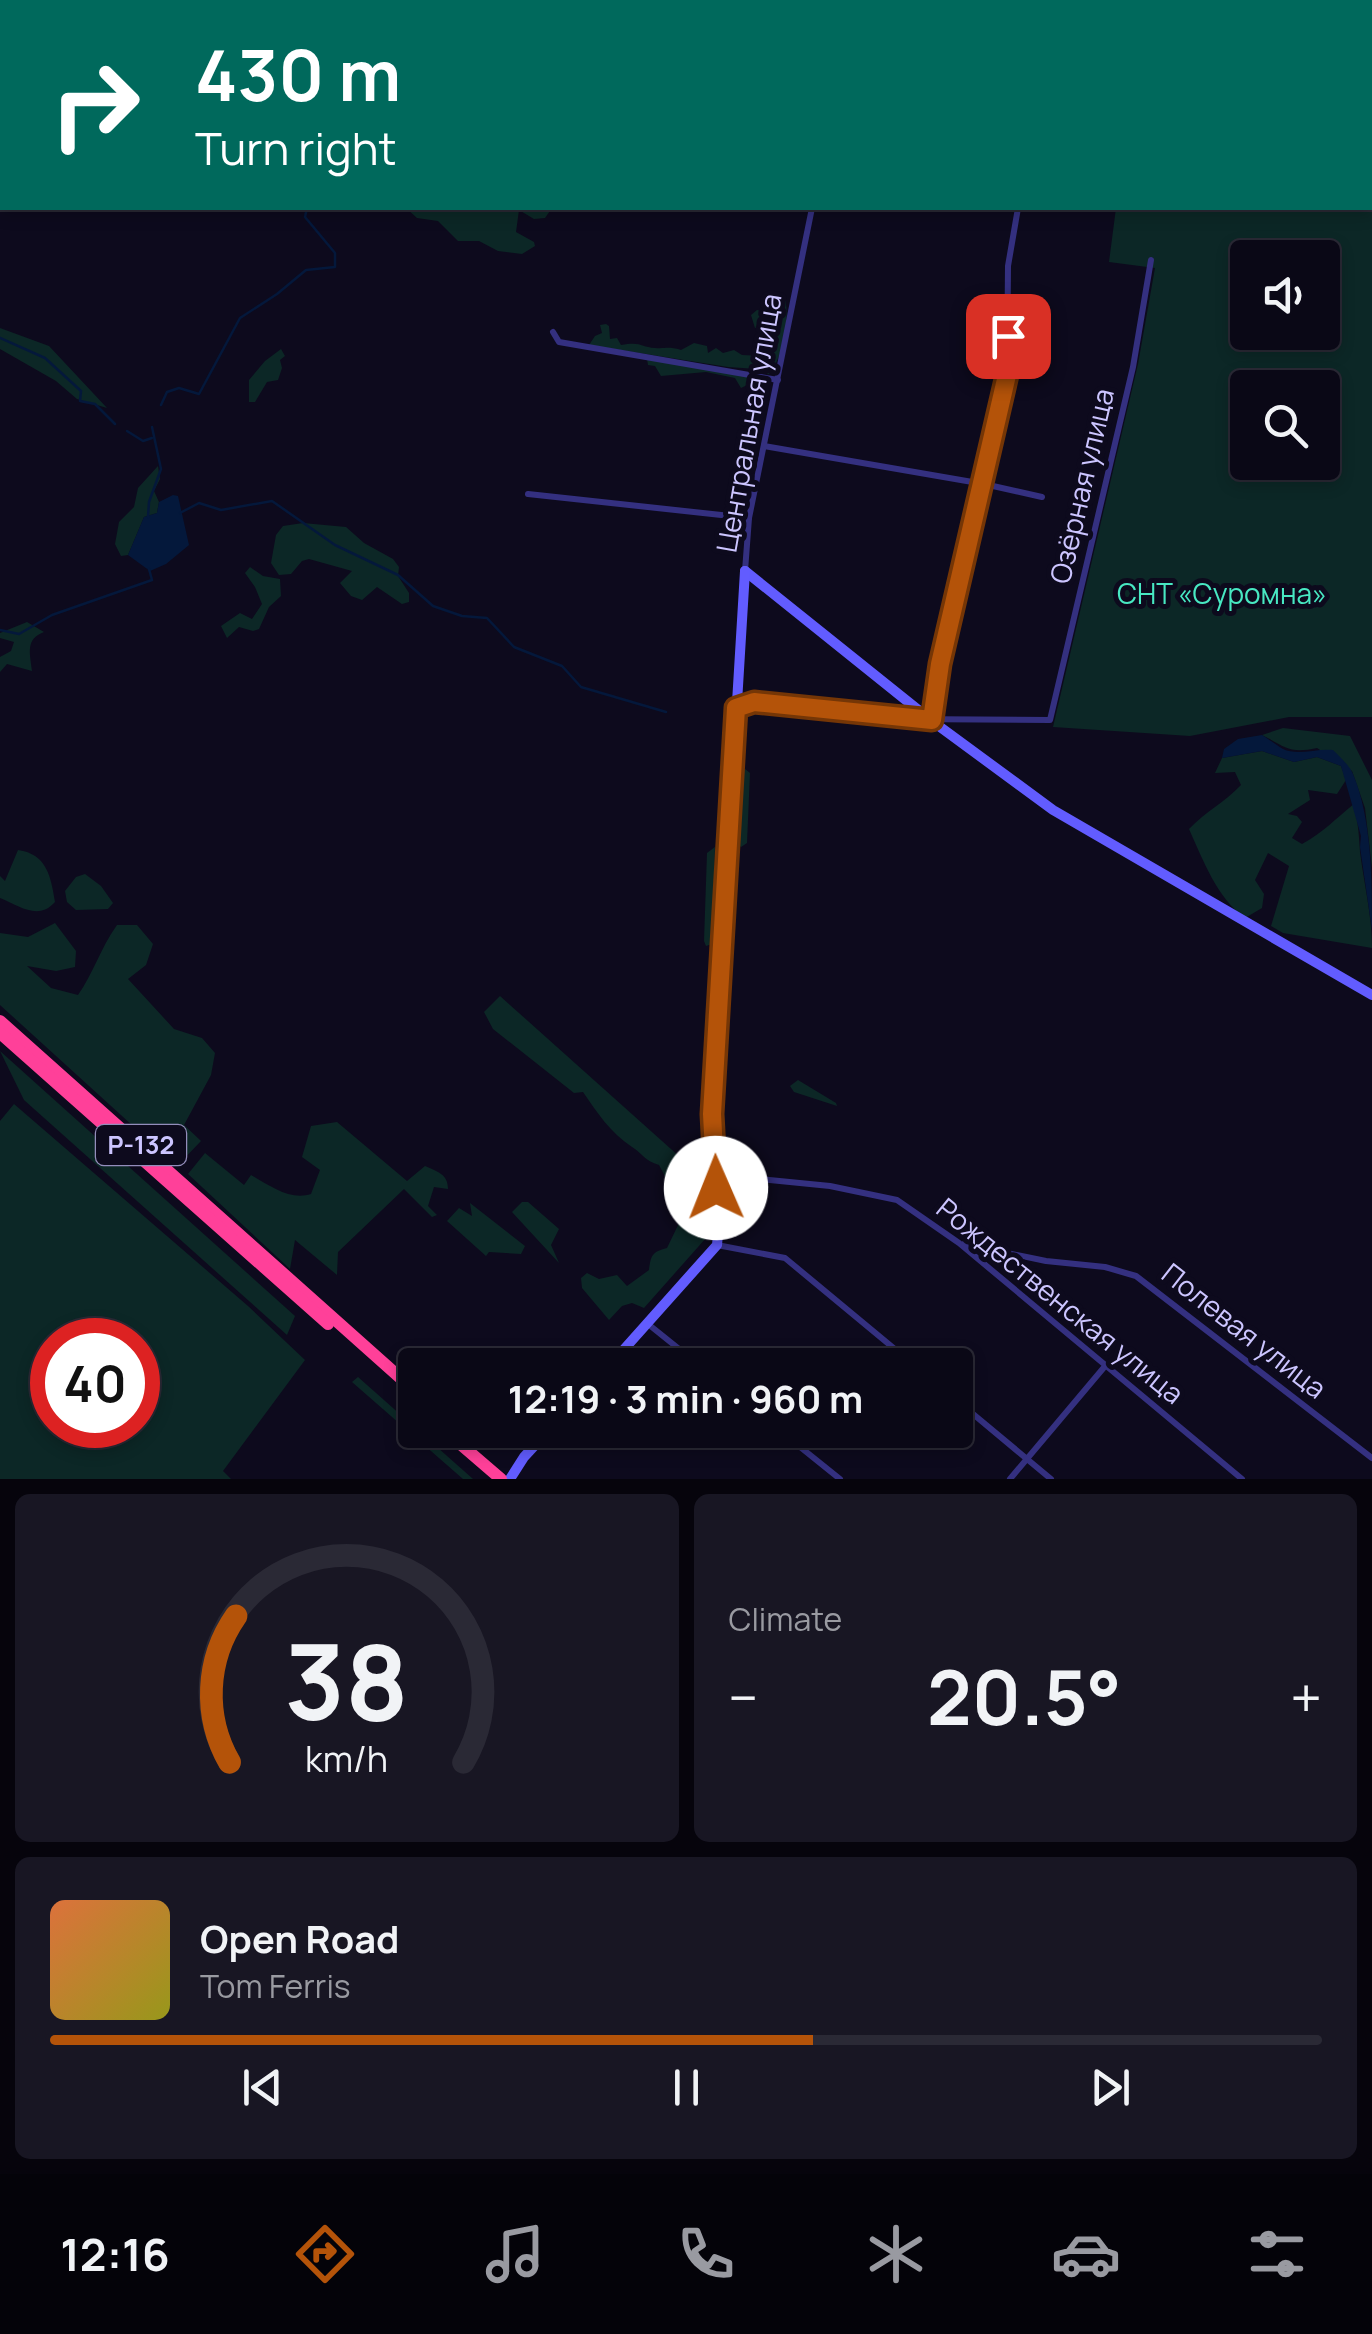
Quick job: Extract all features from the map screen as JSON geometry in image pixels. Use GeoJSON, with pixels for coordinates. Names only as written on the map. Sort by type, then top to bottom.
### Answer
{"type":"FeatureCollection","features":[{"type":"Feature","properties":{"kind":"highway","name":"Р-132"},"geometry":{"type":"LineString","coordinates":[[0,1020],[398,1387]]}},
{"type":"Feature","properties":{"kind":"highway","name":"Р-132"},"geometry":{"type":"LineString","coordinates":[[0,1033],[398,1377]]}},
{"type":"Feature","properties":{"kind":"highway"},"geometry":{"type":"LineString","coordinates":[[465,1448],[501,1479]]}},
{"type":"Feature","properties":{"kind":"highway"},"geometry":{"type":"LineString","coordinates":[[473,1448],[501,1479]]}},
{"type":"Feature","properties":{"kind":"street","name":"Центральная улица"},"geometry":{"type":"LineString","coordinates":[[717,1244],[712,1114],[749,518],[812,210]]}},
{"type":"Feature","properties":{"kind":"street"},"geometry":{"type":"LineString","coordinates":[[932,720],[940,664],[1007,375],[1008,266],[1018,210]]}},
{"type":"Feature","properties":{"kind":"street","name":"Озёрная улица"},"geometry":{"type":"LineString","coordinates":[[932,720],[1050,720],[1133,367],[1152,260]]}},
{"type":"Feature","properties":{"kind":"street"},"geometry":{"type":"LineString","coordinates":[[553,332],[559,342],[778,380]]}},
{"type":"Feature","properties":{"kind":"street"},"geometry":{"type":"LineString","coordinates":[[764,446],[984,484],[1042,498]]}},
{"type":"Feature","properties":{"kind":"street"},"geometry":{"type":"LineString","coordinates":[[528,494],[749,518]]}},
{"type":"Feature","properties":{"kind":"street"},"geometry":{"type":"LineString","coordinates":[[745,571],[932,720],[1053,810],[1372,995]]}},
{"type":"Feature","properties":{"kind":"street"},"geometry":{"type":"LineString","coordinates":[[736,708],[754,702],[932,720]]}},
{"type":"Feature","properties":{"kind":"street","name":"Рождественская улица"},"geometry":{"type":"LineString","coordinates":[[716,1188],[760,1179],[830,1186],[897,1200],[959,1242],[1242,1479]]}},
{"type":"Feature","properties":{"kind":"street","name":"Полевая улица"},"geometry":{"type":"LineString","coordinates":[[959,1242],[1046,1261],[1105,1266],[1136,1276],[1372,1458]]}},
{"type":"Feature","properties":{"kind":"street"},"geometry":{"type":"LineString","coordinates":[[626,1348],[717,1244],[785,1258],[894,1348]]}},
{"type":"Feature","properties":{"kind":"street"},"geometry":{"type":"LineString","coordinates":[[648,1324],[678,1348]]}},
{"type":"Feature","properties":{"kind":"street"},"geometry":{"type":"LineString","coordinates":[[1010,1479],[1106,1365]]}},
{"type":"Feature","properties":{"kind":"street"},"geometry":{"type":"LineString","coordinates":[[973,1415],[1051,1479]]}},
{"type":"Feature","properties":{"kind":"street"},"geometry":{"type":"LineString","coordinates":[[510,1479],[533,1448]]}},
{"type":"Feature","properties":{"kind":"street"},"geometry":{"type":"LineString","coordinates":[[801,1448],[840,1479]]}},
{"type":"Feature","properties":{"kind":"green space"},"geometry":{"type":"Polygon","coordinates":[[[408,210],[519,210],[516,232],[535,246],[522,254],[498,251],[479,241],[458,241],[438,221],[417,218],[408,210]]]}},
{"type":"Feature","properties":{"kind":"green space"},"geometry":{"type":"Polygon","coordinates":[[[519,210],[551,210],[545,218],[534,219],[519,210]]]}},
{"type":"Feature","properties":{"kind":"green space","name":"СНТ «Суромна»"},"geometry":{"type":"Polygon","coordinates":[[[1116,210],[1372,210],[1372,717],[1289,717],[1190,736],[1053,727],[1138,364],[1155,268],[1109,262],[1116,210]]]}},
{"type":"Feature","properties":{"kind":"green space"},"geometry":{"type":"Polygon","coordinates":[[[783,293],[787,311],[785,335],[769,374],[757,369],[589,345],[602,333],[600,325],[606,324],[610,339],[617,338],[621,345],[681,350],[694,343],[707,346],[708,353],[716,348],[723,353],[734,350],[742,355],[763,356],[768,337],[774,331],[755,328],[751,315],[757,310],[772,312],[780,306],[783,293]]]}},
{"type":"Feature","properties":{"kind":"green space"},"geometry":{"type":"Polygon","coordinates":[[[0,328],[49,346],[107,408],[77,399],[56,381],[0,349],[0,328]]]}},
{"type":"Feature","properties":{"kind":"green space"},"geometry":{"type":"Polygon","coordinates":[[[281,349],[285,356],[280,360],[278,380],[267,382],[255,402],[249,402],[249,380],[281,349]]]}},
{"type":"Feature","properties":{"kind":"green space"},"geometry":{"type":"Polygon","coordinates":[[[647,359],[762,378],[741,388],[735,378],[706,372],[661,376],[655,366],[648,365],[647,359]]]}},
{"type":"Feature","properties":{"kind":"green space"},"geometry":{"type":"Polygon","coordinates":[[[158,466],[160,479],[154,491],[159,502],[157,513],[144,517],[128,555],[121,556],[115,544],[119,522],[134,507],[138,488],[158,466]]]}},
{"type":"Feature","properties":{"kind":"green space"},"geometry":{"type":"Polygon","coordinates":[[[303,523],[346,527],[364,543],[393,559],[409,593],[409,602],[402,604],[377,587],[362,600],[351,596],[340,583],[352,571],[309,559],[291,574],[279,575],[271,563],[276,535],[283,526],[303,523]]]}},
{"type":"Feature","properties":{"kind":"green space"},"geometry":{"type":"Polygon","coordinates":[[[250,567],[263,576],[280,579],[281,596],[269,607],[259,629],[239,627],[227,638],[221,626],[240,613],[252,619],[262,604],[245,573],[250,567]]]}},
{"type":"Feature","properties":{"kind":"green space"},"geometry":{"type":"Polygon","coordinates":[[[27,622],[44,632],[31,643],[32,671],[7,664],[0,672],[0,657],[11,651],[14,642],[0,638],[0,633],[27,622]]]}},
{"type":"Feature","properties":{"kind":"green space"},"geometry":{"type":"Polygon","coordinates":[[[1283,728],[1350,736],[1372,780],[1372,868],[1365,808],[1352,771],[1317,748],[1294,750],[1262,735],[1283,728]]]}},
{"type":"Feature","properties":{"kind":"green space"},"geometry":{"type":"Polygon","coordinates":[[[1262,751],[1294,762],[1317,757],[1341,766],[1346,780],[1337,794],[1308,790],[1310,800],[1288,814],[1302,822],[1292,838],[1302,844],[1354,804],[1372,948],[1283,933],[1271,926],[1289,866],[1268,853],[1255,880],[1264,894],[1262,908],[1245,918],[1226,900],[1212,878],[1189,829],[1241,785],[1235,772],[1215,773],[1222,758],[1262,751]]]}},
{"type":"Feature","properties":{"kind":"green space"},"geometry":{"type":"Polygon","coordinates":[[[745,769],[750,773],[747,843],[741,847],[737,843],[741,772],[745,769]]]}},
{"type":"Feature","properties":{"kind":"green space"},"geometry":{"type":"Polygon","coordinates":[[[715,847],[712,944],[706,946],[707,853],[715,847]]]}},
{"type":"Feature","properties":{"kind":"green space"},"geometry":{"type":"Polygon","coordinates":[[[18,850],[35,856],[46,868],[55,902],[49,908],[29,910],[0,898],[0,876],[5,881],[18,850]]]}},
{"type":"Feature","properties":{"kind":"green space"},"geometry":{"type":"Polygon","coordinates":[[[85,874],[101,886],[113,903],[108,909],[76,910],[67,902],[65,891],[76,877],[85,874]]]}},
{"type":"Feature","properties":{"kind":"green space"},"geometry":{"type":"Polygon","coordinates":[[[55,923],[76,951],[75,967],[56,971],[27,966],[51,988],[78,995],[117,925],[137,925],[153,944],[146,965],[128,979],[174,1029],[202,1038],[215,1053],[211,1075],[184,1125],[201,1141],[177,1166],[0,1005],[0,933],[28,937],[55,923]]]}},
{"type":"Feature","properties":{"kind":"green space"},"geometry":{"type":"Polygon","coordinates":[[[500,996],[700,1175],[706,1238],[644,1308],[632,1303],[622,1306],[609,1320],[582,1288],[581,1278],[587,1273],[599,1279],[617,1275],[627,1286],[649,1270],[653,1255],[667,1248],[681,1219],[666,1192],[667,1180],[659,1165],[611,1129],[583,1092],[574,1093],[493,1029],[484,1012],[500,996]]]}},
{"type":"Feature","properties":{"kind":"green space"},"geometry":{"type":"Polygon","coordinates":[[[0,1051],[295,1316],[287,1335],[24,1100],[0,1051]]]}},
{"type":"Feature","properties":{"kind":"green space"},"geometry":{"type":"Polygon","coordinates":[[[798,1080],[837,1106],[794,1092],[790,1086],[798,1080]]]}},
{"type":"Feature","properties":{"kind":"green space"},"geometry":{"type":"Polygon","coordinates":[[[14,1104],[305,1360],[223,1471],[231,1479],[0,1479],[0,1121],[14,1104]]]}},
{"type":"Feature","properties":{"kind":"green space"},"geometry":{"type":"Polygon","coordinates":[[[337,1122],[407,1181],[425,1166],[444,1177],[448,1189],[434,1187],[428,1206],[437,1215],[432,1217],[404,1189],[338,1252],[337,1275],[295,1240],[290,1269],[188,1174],[205,1153],[244,1185],[251,1175],[288,1194],[311,1194],[320,1170],[302,1157],[311,1126],[337,1122]]]}},
{"type":"Feature","properties":{"kind":"green space"},"geometry":{"type":"Polygon","coordinates":[[[522,1202],[528,1202],[559,1229],[551,1245],[559,1263],[512,1212],[522,1202]]]}},
{"type":"Feature","properties":{"kind":"green space"},"geometry":{"type":"Polygon","coordinates":[[[470,1203],[525,1246],[521,1254],[489,1252],[486,1256],[447,1221],[459,1208],[472,1216],[470,1203]]]}},
{"type":"Feature","properties":{"kind":"green space"},"geometry":{"type":"Polygon","coordinates":[[[358,1377],[398,1412],[398,1422],[352,1382],[358,1377]]]}},
{"type":"Feature","properties":{"kind":"green space"},"geometry":{"type":"Polygon","coordinates":[[[428,1448],[438,1448],[473,1479],[463,1479],[428,1448]]]}},
{"type":"Feature","properties":{"kind":"water"},"geometry":{"type":"Polygon","coordinates":[[[178,496],[189,545],[166,564],[150,571],[128,555],[144,517],[157,513],[159,502],[178,496]]]}},
{"type":"Feature","properties":{"kind":"water"},"geometry":{"type":"Polygon","coordinates":[[[1262,735],[1289,751],[1333,750],[1351,771],[1367,830],[1372,930],[1361,836],[1341,766],[1317,757],[1294,762],[1262,751],[1222,758],[1224,749],[1238,739],[1262,735]]]}},
{"type":"Feature","properties":{"kind":"waterway"},"geometry":{"type":"LineString","coordinates":[[161,405],[167,392],[179,388],[199,394],[240,318],[306,270],[335,267],[335,253],[305,217],[307,210]]}},
{"type":"Feature","properties":{"kind":"waterway"},"geometry":{"type":"LineString","coordinates":[[0,338],[45,358],[81,391],[80,401],[95,404],[115,424]]}},
{"type":"Feature","properties":{"kind":"waterway"},"geometry":{"type":"LineString","coordinates":[[148,517],[161,469],[152,427]]}},
{"type":"Feature","properties":{"kind":"waterway"},"geometry":{"type":"LineString","coordinates":[[127,431],[143,441],[152,438]]}},
{"type":"Feature","properties":{"kind":"waterway"},"geometry":{"type":"LineString","coordinates":[[180,513],[199,503],[221,510],[272,501],[335,545],[398,575],[433,606],[462,616],[487,618],[514,647],[562,666],[581,687],[666,712]]}},
{"type":"Feature","properties":{"kind":"waterway"},"geometry":{"type":"LineString","coordinates":[[0,630],[19,634],[52,615],[152,580],[149,569]]}},
{"type":"Feature","properties":{"kind":"route"},"geometry":{"type":"LineString","coordinates":[[716,1188],[712,1114],[736,708],[754,702],[932,720],[940,664],[1007,375],[1008,336]]}}]}
